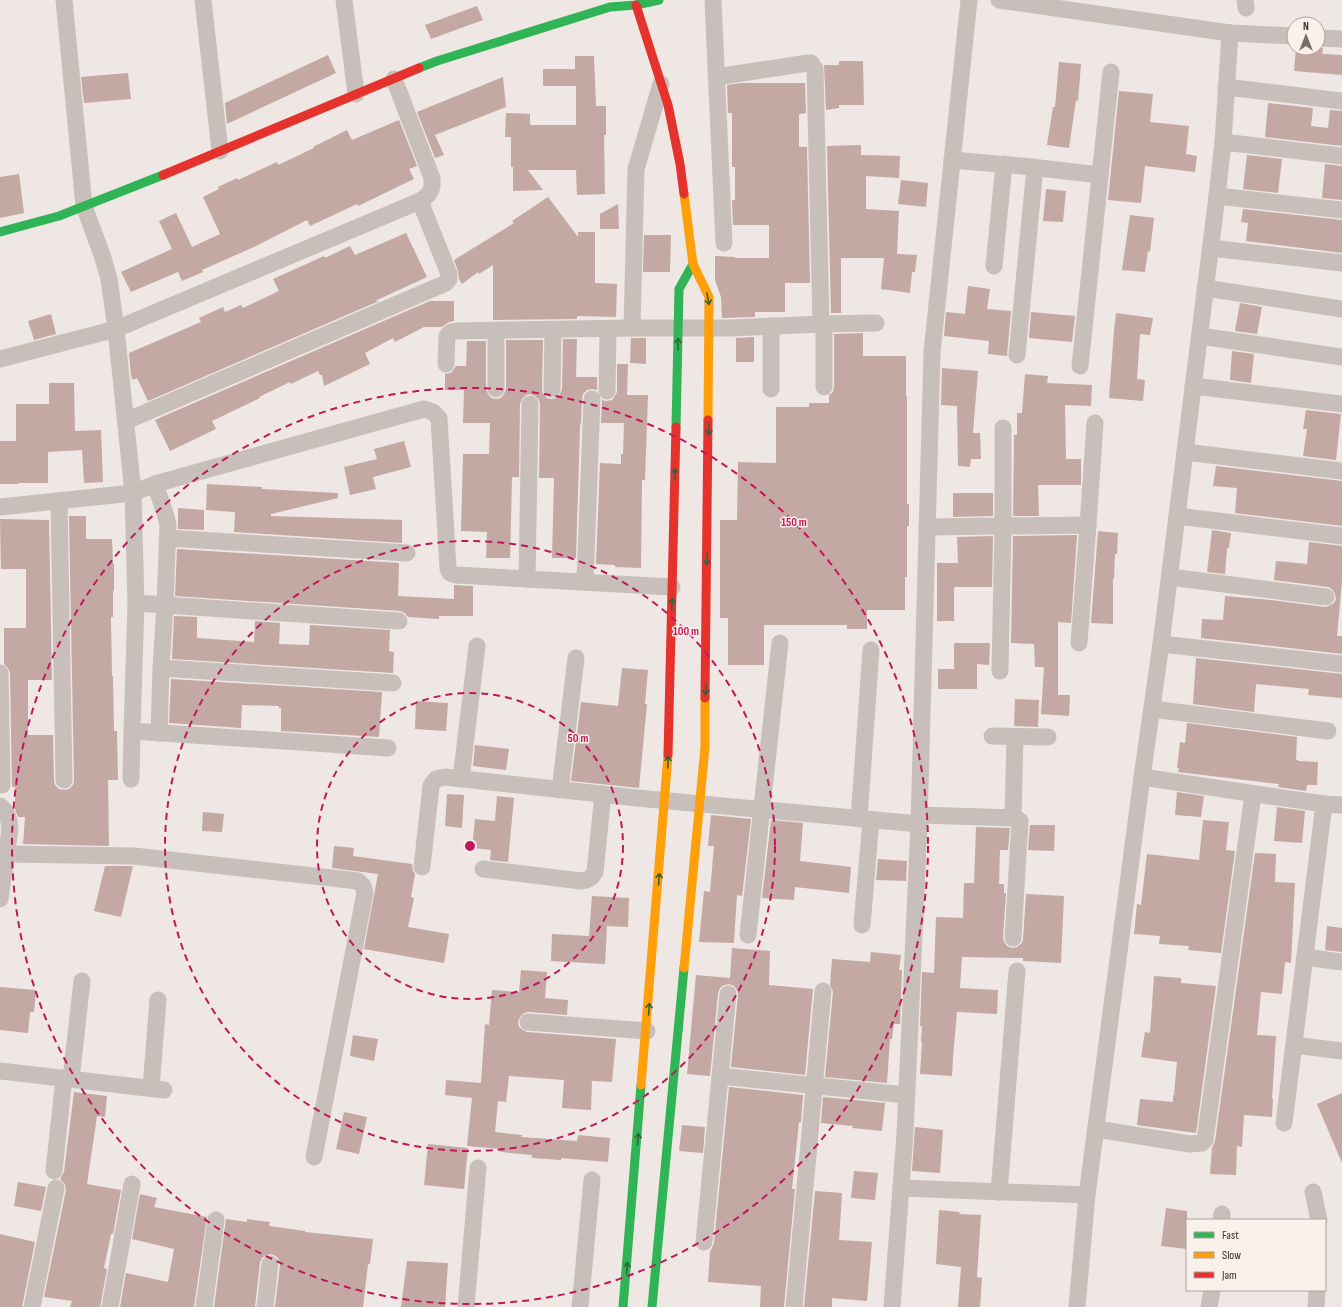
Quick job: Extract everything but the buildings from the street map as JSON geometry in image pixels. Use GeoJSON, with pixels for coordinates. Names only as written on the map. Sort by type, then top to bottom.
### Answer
{"type":"FeatureCollection","features":[{"type":"Feature","properties":{"kind":"street"},"geometry":{"type":"LineString","coordinates":[[64,0],[84,206],[109,279],[116,329],[133,493],[136,603],[131,780]]}},
{"type":"Feature","properties":{"kind":"street"},"geometry":{"type":"LineString","coordinates":[[203,0],[220,151]]}},
{"type":"Feature","properties":{"kind":"street"},"geometry":{"type":"LineString","coordinates":[[344,0],[356,94]]}},
{"type":"Feature","properties":{"kind":"street"},"geometry":{"type":"LineString","coordinates":[[0,232],[59,216],[437,61],[610,7],[636,5],[659,0]]}},
{"type":"Feature","properties":{"kind":"street"},"geometry":{"type":"LineString","coordinates":[[713,0],[724,243]]}},
{"type":"Feature","properties":{"kind":"street"},"geometry":{"type":"LineString","coordinates":[[892,1307],[901,1188],[919,820],[932,352],[969,0]]}},
{"type":"Feature","properties":{"kind":"street"},"geometry":{"type":"LineString","coordinates":[[999,0],[1230,33],[1286,36]]}},
{"type":"Feature","properties":{"kind":"street"},"geometry":{"type":"LineString","coordinates":[[636,5],[668,105],[680,164],[693,264],[709,297],[710,328],[705,747],[652,1307]]}},
{"type":"Feature","properties":{"kind":"street"},"geometry":{"type":"LineString","coordinates":[[1076,1307],[1087,1195],[1170,577],[1206,288],[1223,142],[1230,33]]}},
{"type":"Feature","properties":{"kind":"street"},"geometry":{"type":"LineString","coordinates":[[1326,38],[1342,39]]}},
{"type":"Feature","properties":{"kind":"street"},"geometry":{"type":"LineString","coordinates":[[716,77],[808,63],[811,63],[815,69],[824,387]]}},
{"type":"Feature","properties":{"kind":"street"},"geometry":{"type":"LineString","coordinates":[[1080,366],[1111,72]]}},
{"type":"Feature","properties":{"kind":"street"},"geometry":{"type":"LineString","coordinates":[[0,359],[116,329],[429,196],[433,187],[432,178],[394,79]]}},
{"type":"Feature","properties":{"kind":"street"},"geometry":{"type":"LineString","coordinates":[[632,328],[636,169],[661,84]]}},
{"type":"Feature","properties":{"kind":"street"},"geometry":{"type":"LineString","coordinates":[[1226,87],[1342,101]]}},
{"type":"Feature","properties":{"kind":"street"},"geometry":{"type":"LineString","coordinates":[[1223,142],[1342,156]]}},
{"type":"Feature","properties":{"kind":"street"},"geometry":{"type":"LineString","coordinates":[[952,160],[1035,167],[1100,175]]}},
{"type":"Feature","properties":{"kind":"street"},"geometry":{"type":"LineString","coordinates":[[994,266],[1004,164]]}},
{"type":"Feature","properties":{"kind":"street"},"geometry":{"type":"LineString","coordinates":[[1017,355],[1035,167]]}},
{"type":"Feature","properties":{"kind":"street"},"geometry":{"type":"LineString","coordinates":[[1217,196],[1342,210]]}},
{"type":"Feature","properties":{"kind":"street"},"geometry":{"type":"LineString","coordinates":[[126,421],[446,283],[449,279],[449,274],[420,201]]}},
{"type":"Feature","properties":{"kind":"street"},"geometry":{"type":"LineString","coordinates":[[1210,248],[1342,263]]}},
{"type":"Feature","properties":{"kind":"street"},"geometry":{"type":"LineString","coordinates":[[624,1307],[668,766],[678,290],[693,264]]}},
{"type":"Feature","properties":{"kind":"street"},"geometry":{"type":"LineString","coordinates":[[1206,288],[1342,309]]}},
{"type":"Feature","properties":{"kind":"street"},"geometry":{"type":"LineString","coordinates":[[446,364],[447,336],[451,332],[456,331],[710,328],[876,323]]}},
{"type":"Feature","properties":{"kind":"street"},"geometry":{"type":"LineString","coordinates":[[771,326],[771,389]]}},
{"type":"Feature","properties":{"kind":"street"},"geometry":{"type":"LineString","coordinates":[[585,582],[599,395],[608,329]]}},
{"type":"Feature","properties":{"kind":"street"},"geometry":{"type":"LineString","coordinates":[[552,389],[553,330]]}},
{"type":"Feature","properties":{"kind":"street"},"geometry":{"type":"LineString","coordinates":[[496,331],[496,389]]}},
{"type":"Feature","properties":{"kind":"street"},"geometry":{"type":"LineString","coordinates":[[1200,336],[1342,357]]}},
{"type":"Feature","properties":{"kind":"street"},"geometry":{"type":"LineString","coordinates":[[1193,386],[1342,404]]}},
{"type":"Feature","properties":{"kind":"street"},"geometry":{"type":"LineString","coordinates":[[527,579],[530,404]]}},
{"type":"Feature","properties":{"kind":"street"},"geometry":{"type":"LineString","coordinates":[[0,507],[133,493],[155,484],[424,409],[433,412],[439,418],[448,568],[450,573],[456,575],[672,587]]}},
{"type":"Feature","properties":{"kind":"street"},"geometry":{"type":"LineString","coordinates":[[1080,643],[1095,423]]}},
{"type":"Feature","properties":{"kind":"street"},"geometry":{"type":"LineString","coordinates":[[1000,671],[1002,428]]}},
{"type":"Feature","properties":{"kind":"street"},"geometry":{"type":"LineString","coordinates":[[1185,452],[1342,471]]}},
{"type":"Feature","properties":{"kind":"street"},"geometry":{"type":"LineString","coordinates":[[155,484],[168,525],[159,734]]}},
{"type":"Feature","properties":{"kind":"street"},"geometry":{"type":"LineString","coordinates":[[59,501],[64,780]]}},
{"type":"Feature","properties":{"kind":"street"},"geometry":{"type":"LineString","coordinates":[[1177,516],[1342,536]]}},
{"type":"Feature","properties":{"kind":"street"},"geometry":{"type":"LineString","coordinates":[[927,527],[1088,525]]}},
{"type":"Feature","properties":{"kind":"street"},"geometry":{"type":"LineString","coordinates":[[167,538],[407,553]]}},
{"type":"Feature","properties":{"kind":"street"},"geometry":{"type":"LineString","coordinates":[[1170,577],[1326,597]]}},
{"type":"Feature","properties":{"kind":"street"},"geometry":{"type":"LineString","coordinates":[[136,603],[399,621]]}},
{"type":"Feature","properties":{"kind":"street"},"geometry":{"type":"LineString","coordinates":[[748,935],[780,643]]}},
{"type":"Feature","properties":{"kind":"street"},"geometry":{"type":"LineString","coordinates":[[1161,644],[1342,664]]}},
{"type":"Feature","properties":{"kind":"street"},"geometry":{"type":"LineString","coordinates":[[461,780],[476,646]]}},
{"type":"Feature","properties":{"kind":"street"},"geometry":{"type":"LineString","coordinates":[[862,925],[872,650]]}},
{"type":"Feature","properties":{"kind":"street"},"geometry":{"type":"LineString","coordinates":[[560,790],[576,658]]}},
{"type":"Feature","properties":{"kind":"street"},"geometry":{"type":"LineString","coordinates":[[161,668],[393,683]]}},
{"type":"Feature","properties":{"kind":"street"},"geometry":{"type":"LineString","coordinates":[[0,673],[2,785]]}},
{"type":"Feature","properties":{"kind":"street"},"geometry":{"type":"LineString","coordinates":[[1152,709],[1328,732]]}},
{"type":"Feature","properties":{"kind":"street"},"geometry":{"type":"LineString","coordinates":[[132,732],[388,748]]}},
{"type":"Feature","properties":{"kind":"street"},"geometry":{"type":"LineString","coordinates":[[992,736],[1048,737]]}},
{"type":"Feature","properties":{"kind":"street"},"geometry":{"type":"LineString","coordinates":[[1013,818],[1015,736]]}},
{"type":"Feature","properties":{"kind":"street"},"geometry":{"type":"LineString","coordinates":[[422,867],[430,786],[436,779],[445,777],[461,780],[665,801],[865,819],[919,820],[1016,818],[1020,821],[1013,938]]}},
{"type":"Feature","properties":{"kind":"street"},"geometry":{"type":"LineString","coordinates":[[1142,777],[1324,804],[1342,805]]}},
{"type":"Feature","properties":{"kind":"street"},"geometry":{"type":"LineString","coordinates":[[483,869],[581,881],[588,880],[595,872],[603,794]]}},
{"type":"Feature","properties":{"kind":"street"},"geometry":{"type":"LineString","coordinates":[[1096,1128],[1190,1144],[1202,1143],[1205,1140],[1253,794]]}},
{"type":"Feature","properties":{"kind":"street"},"geometry":{"type":"LineString","coordinates":[[1284,1123],[1324,804]]}},
{"type":"Feature","properties":{"kind":"street"},"geometry":{"type":"LineString","coordinates":[[0,806],[5,810],[9,818],[10,829],[0,899]]}},
{"type":"Feature","properties":{"kind":"street"},"geometry":{"type":"LineString","coordinates":[[6,854],[134,856],[358,881],[363,886],[364,893],[314,1157]]}},
{"type":"Feature","properties":{"kind":"street"},"geometry":{"type":"LineString","coordinates":[[1305,956],[1342,962]]}},
{"type":"Feature","properties":{"kind":"street"},"geometry":{"type":"LineString","coordinates":[[999,1192],[1017,971]]}},
{"type":"Feature","properties":{"kind":"street"},"geometry":{"type":"LineString","coordinates":[[32,1307],[55,1180],[82,981]]}},
{"type":"Feature","properties":{"kind":"street"},"geometry":{"type":"LineString","coordinates":[[794,1307],[823,991]]}},
{"type":"Feature","properties":{"kind":"street"},"geometry":{"type":"LineString","coordinates":[[704,1242],[728,994]]}},
{"type":"Feature","properties":{"kind":"street"},"geometry":{"type":"LineString","coordinates":[[0,1071],[158,1089],[158,1000]]}},
{"type":"Feature","properties":{"kind":"street"},"geometry":{"type":"LineString","coordinates":[[528,1022],[647,1031]]}},
{"type":"Feature","properties":{"kind":"street"},"geometry":{"type":"LineString","coordinates":[[1294,1045],[1342,1051]]}},
{"type":"Feature","properties":{"kind":"street"},"geometry":{"type":"LineString","coordinates":[[720,1076],[906,1095]]}},
{"type":"Feature","properties":{"kind":"street"},"geometry":{"type":"LineString","coordinates":[[466,1307],[478,1168]]}},
{"type":"Feature","properties":{"kind":"street"},"geometry":{"type":"LineString","coordinates":[[580,1307],[592,1180]]}},
{"type":"Feature","properties":{"kind":"street"},"geometry":{"type":"LineString","coordinates":[[110,1307],[132,1184]]}},
{"type":"Feature","properties":{"kind":"street"},"geometry":{"type":"LineString","coordinates":[[901,1188],[1087,1195]]}},
{"type":"Feature","properties":{"kind":"street"},"geometry":{"type":"LineString","coordinates":[[1313,1192],[1319,1219]]}},
{"type":"Feature","properties":{"kind":"street"},"geometry":{"type":"LineString","coordinates":[[204,1307],[216,1220]]}},
{"type":"Feature","properties":{"kind":"street"},"geometry":{"type":"LineString","coordinates":[[265,1307],[270,1264]]}},
{"type":"Feature","properties":{"kind":"street"},"geometry":{"type":"LineString","coordinates":[[1209,1307],[1212,1291]]}},
{"type":"Feature","properties":{"kind":"street"},"geometry":{"type":"LineString","coordinates":[[1316,1307],[1317,1291]]}},
{"type":"Feature","properties":{"kind":"traffic: fast"},"geometry":{"type":"LineString","coordinates":[[419,68],[610,7],[636,5],[659,0]]}},
{"type":"Feature","properties":{"kind":"traffic: fast"},"geometry":{"type":"LineString","coordinates":[[0,232],[59,216],[163,175]]}},
{"type":"Feature","properties":{"kind":"traffic: fast"},"geometry":{"type":"LineString","coordinates":[[676,427],[679,289],[693,264]]}},
{"type":"Feature","properties":{"kind":"traffic: fast"},"geometry":{"type":"LineString","coordinates":[[652,1307],[684,968]]}},
{"type":"Feature","properties":{"kind":"traffic: fast"},"geometry":{"type":"LineString","coordinates":[[623,1307],[641,1085]]}},
{"type":"Feature","properties":{"kind":"traffic: slow"},"geometry":{"type":"LineString","coordinates":[[684,194],[693,264],[709,297],[708,420]]}},
{"type":"Feature","properties":{"kind":"traffic: slow"},"geometry":{"type":"LineString","coordinates":[[684,968],[705,747],[705,698]]}},
{"type":"Feature","properties":{"kind":"traffic: slow"},"geometry":{"type":"LineString","coordinates":[[641,1085],[668,755]]}},
{"type":"Feature","properties":{"kind":"traffic: jam"},"geometry":{"type":"LineString","coordinates":[[636,5],[668,105],[680,164],[684,194]]}},
{"type":"Feature","properties":{"kind":"traffic: jam"},"geometry":{"type":"LineString","coordinates":[[163,175],[419,68]]}},
{"type":"Feature","properties":{"kind":"traffic: jam"},"geometry":{"type":"LineString","coordinates":[[705,698],[708,420]]}},
{"type":"Feature","properties":{"kind":"traffic: jam"},"geometry":{"type":"LineString","coordinates":[[668,755],[676,427]]}}]}
